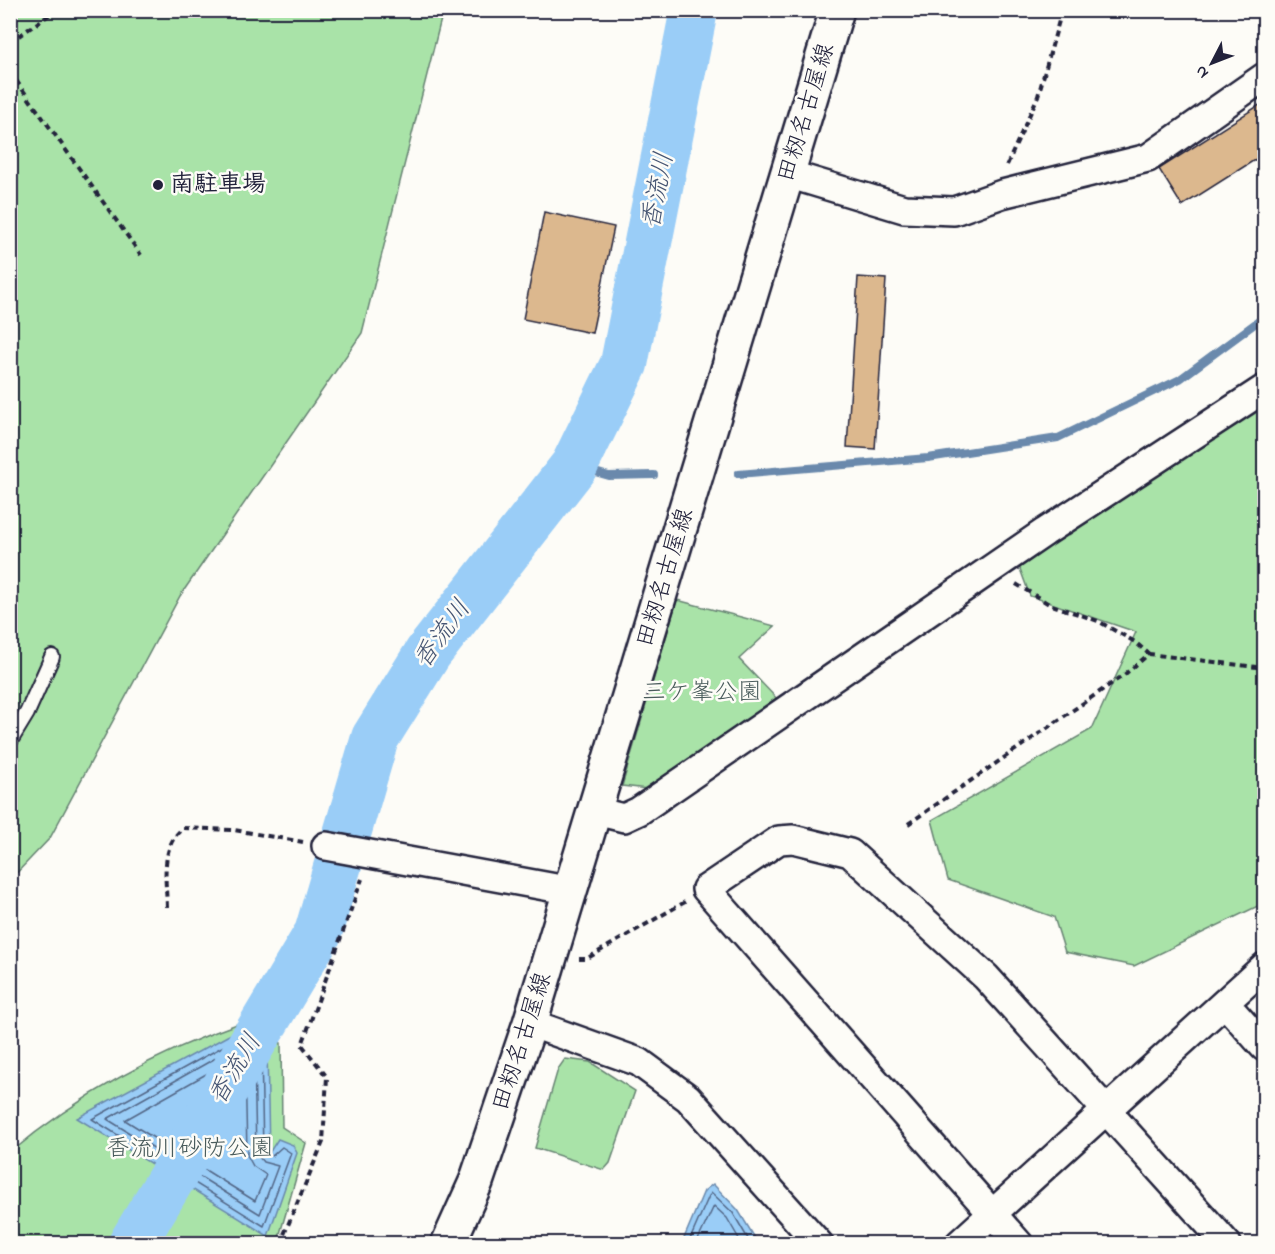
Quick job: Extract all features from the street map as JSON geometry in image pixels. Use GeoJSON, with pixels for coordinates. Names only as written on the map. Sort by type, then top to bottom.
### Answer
{"type":"FeatureCollection","features":[{"type":"Feature","properties":{"kind":"main road","name":"田籾名古屋線"},"geometry":{"type":"LineString","coordinates":[[448,1244],[476,1182],[572,891],[837,10]]}},
{"type":"Feature","properties":{"kind":"street"},"geometry":{"type":"LineString","coordinates":[[788,174],[904,209],[954,212],[1002,194],[1148,158],[1264,77]]}},
{"type":"Feature","properties":{"kind":"street"},"geometry":{"type":"LineString","coordinates":[[595,811],[624,818],[639,811],[993,568],[1264,389]]}},
{"type":"Feature","properties":{"kind":"street"},"geometry":{"type":"LineString","coordinates":[[1019,1244],[706,889],[779,840],[793,839],[850,853],[986,977],[1227,1244]]}},
{"type":"Feature","properties":{"kind":"street"},"geometry":{"type":"LineString","coordinates":[[326,846],[370,856],[572,891]]}},
{"type":"Feature","properties":{"kind":"street"},"geometry":{"type":"LineString","coordinates":[[959,1244],[1105,1108],[1264,967]]}},
{"type":"Feature","properties":{"kind":"street"},"geometry":{"type":"LineString","coordinates":[[1225,1003],[1264,1047]]}},
{"type":"Feature","properties":{"kind":"street"},"geometry":{"type":"LineString","coordinates":[[530,1023],[639,1062],[665,1080],[688,1098],[819,1244]]}},
{"type":"Feature","properties":{"kind":"lane"},"geometry":{"type":"LineString","coordinates":[[10,741],[27,713],[51,657]]}},
{"type":"Feature","properties":{"kind":"path"},"geometry":{"type":"LineString","coordinates":[[10,42],[56,10]]}},
{"type":"Feature","properties":{"kind":"path"},"geometry":{"type":"LineString","coordinates":[[1002,194],[999,184],[1038,96],[1062,10]]}},
{"type":"Feature","properties":{"kind":"path"},"geometry":{"type":"LineString","coordinates":[[10,72],[141,255]]}},
{"type":"Feature","properties":{"kind":"path"},"geometry":{"type":"LineString","coordinates":[[993,568],[1000,576],[1049,604],[1098,621],[1135,642],[1149,654],[1264,668]]}},
{"type":"Feature","properties":{"kind":"path"},"geometry":{"type":"LineString","coordinates":[[908,824],[1124,675],[1149,654]]}},
{"type":"Feature","properties":{"kind":"path"},"geometry":{"type":"LineString","coordinates":[[166,907],[167,851],[173,836],[183,828],[234,830],[326,846]]}},
{"type":"Feature","properties":{"kind":"path"},"geometry":{"type":"LineString","coordinates":[[280,1244],[323,1142],[327,1077],[302,1045],[370,856]]}},
{"type":"Feature","properties":{"kind":"path"},"geometry":{"type":"LineString","coordinates":[[575,959],[586,959],[706,889]]}},
{"type":"Feature","properties":{"kind":"green space","name":"南駐車場"},"geometry":{"type":"Polygon","coordinates":[[[10,11],[443,11],[362,333],[180,596],[50,838],[11,879],[10,11]]]}},
{"type":"Feature","properties":{"kind":"green space"},"geometry":{"type":"Polygon","coordinates":[[[1264,401],[1264,827],[1260,905],[1134,966],[1065,952],[1054,917],[948,880],[932,820],[1092,729],[1136,632],[1030,596],[1019,566],[1264,401]]]}},
{"type":"Feature","properties":{"kind":"green space","name":"三ケ峯公園"},"geometry":{"type":"Polygon","coordinates":[[[677,600],[775,626],[739,659],[780,702],[648,789],[622,786],[677,600]]]}},
{"type":"Feature","properties":{"kind":"green space","name":"香流川砂防公園"},"geometry":{"type":"Polygon","coordinates":[[[245,1021],[281,1043],[282,1127],[306,1143],[277,1244],[11,1243],[10,1153],[64,1112],[122,1076],[182,1046],[245,1021]]]}},
{"type":"Feature","properties":{"kind":"green space"},"geometry":{"type":"Polygon","coordinates":[[[565,1059],[590,1062],[635,1091],[610,1163],[604,1170],[535,1148],[558,1069],[565,1059]]]}},
{"type":"Feature","properties":{"kind":"water"},"geometry":{"type":"Polygon","coordinates":[[[242,1028],[267,1047],[269,1153],[278,1139],[293,1145],[297,1153],[268,1236],[77,1118],[242,1028]]]}},
{"type":"Feature","properties":{"kind":"water"},"geometry":{"type":"Polygon","coordinates":[[[713,1184],[738,1210],[758,1243],[682,1243],[704,1191],[713,1184]]]}},
{"type":"Feature","properties":{"kind":"building"},"geometry":{"type":"Polygon","coordinates":[[[1264,102],[1264,154],[1182,206],[1159,169],[1264,102]]]}},
{"type":"Feature","properties":{"kind":"building"},"geometry":{"type":"Polygon","coordinates":[[[544,212],[614,227],[592,333],[523,319],[544,212]]]}},
{"type":"Feature","properties":{"kind":"building"},"geometry":{"type":"Polygon","coordinates":[[[858,277],[886,279],[875,449],[847,447],[858,277]]]}},
{"type":"Feature","properties":{"kind":"waterway","name":"香流川"},"geometry":{"type":"LineString","coordinates":[[132,1244],[318,933],[375,738],[428,653],[574,466],[624,364],[694,10]]}},
{"type":"Feature","properties":{"kind":"waterway"},"geometry":{"type":"LineString","coordinates":[[738,474],[928,458],[1058,438],[1180,379],[1264,317]]}},
{"type":"Feature","properties":{"kind":"waterway"},"geometry":{"type":"LineString","coordinates":[[574,466],[609,476],[654,475]]}},
{"type":"Feature","properties":{"kind":"place","name":"南駐車場"},"geometry":{"type":"Point","coordinates":[158,185]}}]}
